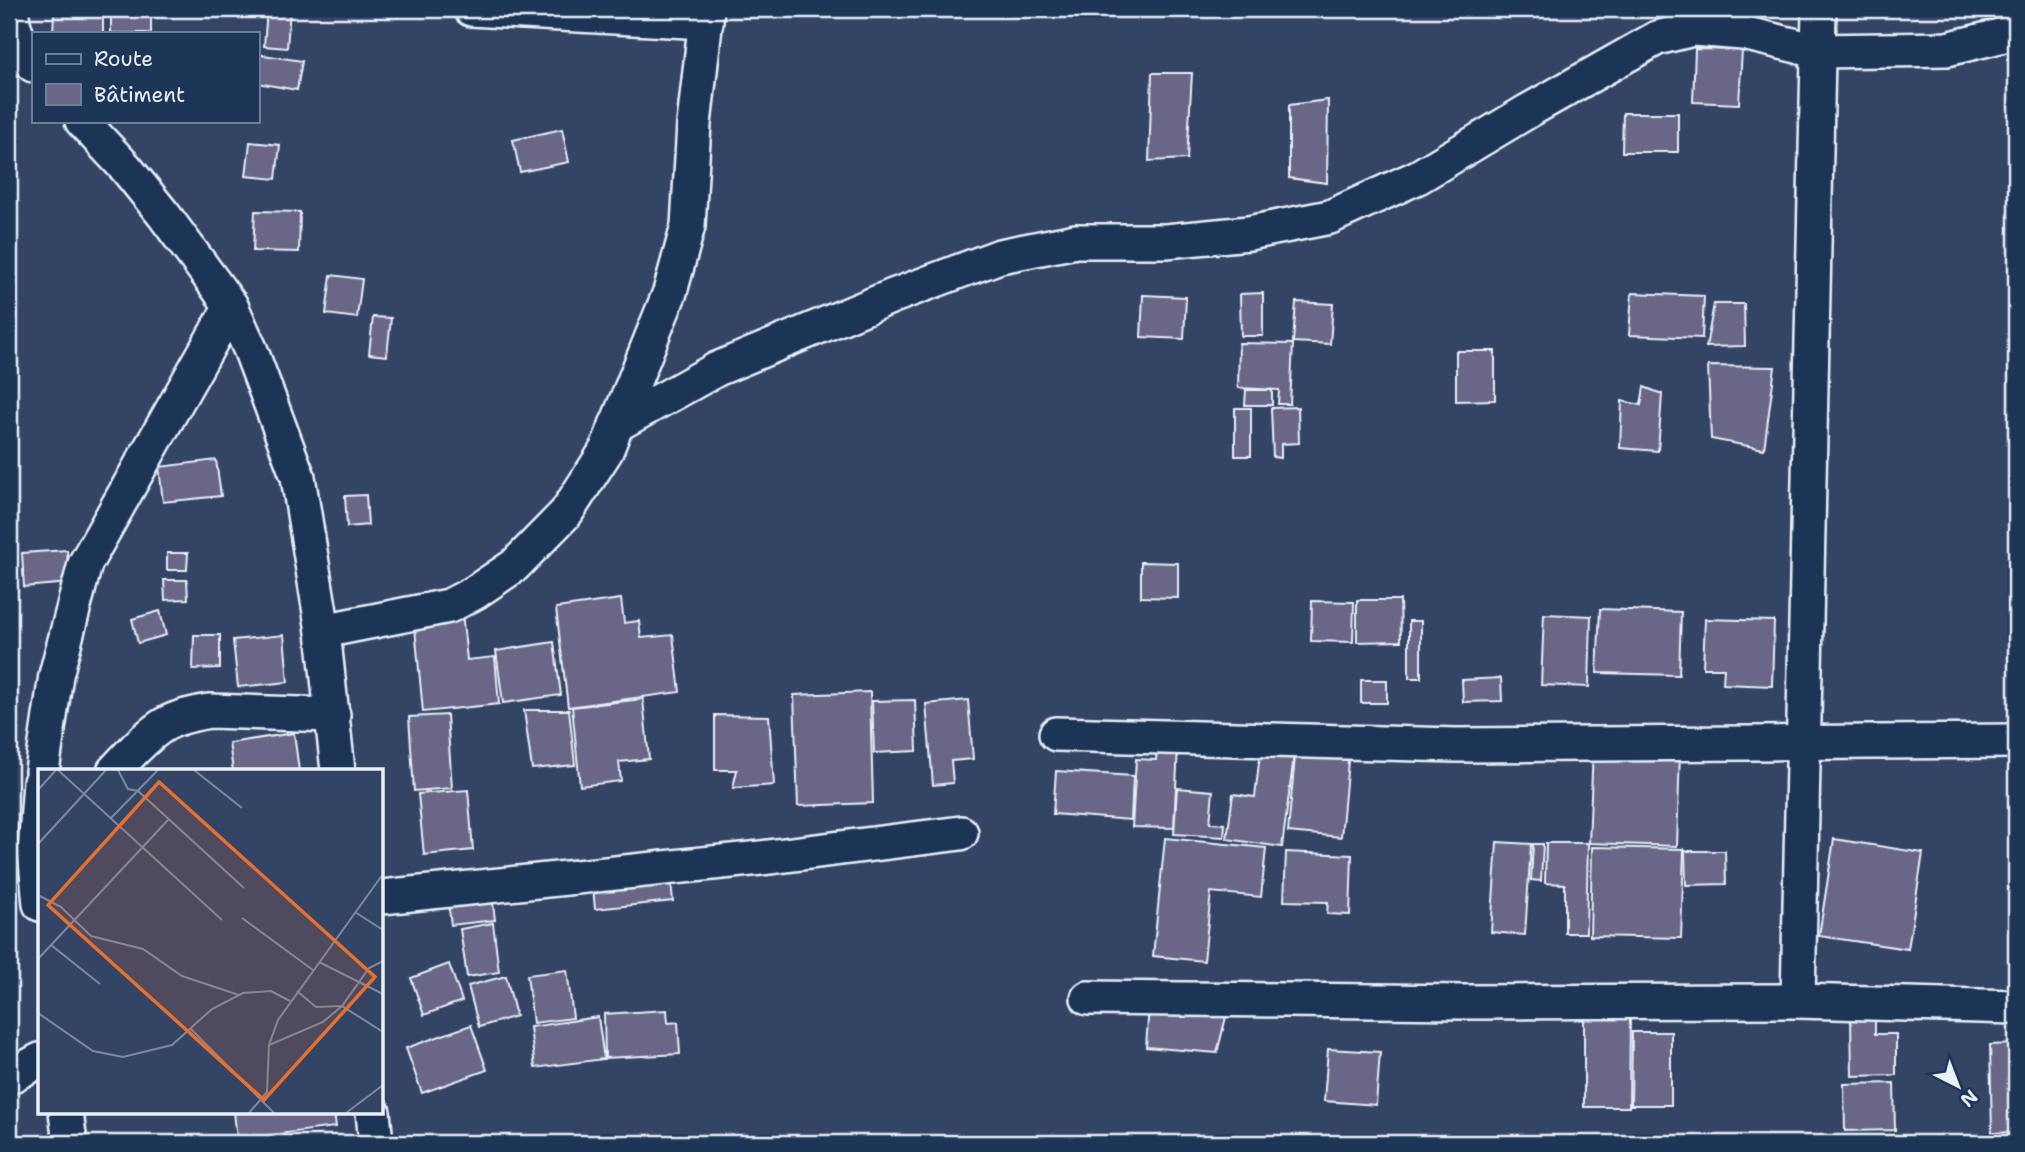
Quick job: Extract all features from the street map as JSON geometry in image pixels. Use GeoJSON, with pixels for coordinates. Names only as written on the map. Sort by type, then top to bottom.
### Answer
{"type":"FeatureCollection","features":[{"type":"Feature","properties":{"kind":"street"},"geometry":{"type":"LineString","coordinates":[[12,9],[24,51],[32,63]]}},
{"type":"Feature","properties":{"kind":"street"},"geometry":{"type":"LineString","coordinates":[[323,631],[449,606],[514,566],[566,513],[606,451],[670,292],[688,226],[694,124],[706,15],[471,9]]}},
{"type":"Feature","properties":{"kind":"street"},"geometry":{"type":"LineString","coordinates":[[1798,1001],[1819,9]]}},
{"type":"Feature","properties":{"kind":"street"},"geometry":{"type":"LineString","coordinates":[[616,425],[717,369],[893,296],[1000,256],[1076,241],[1166,241],[1248,233],[1330,217],[1418,177],[1657,38],[1693,29],[1743,33],[1818,51],[1947,49],[2016,32]]}},
{"type":"Feature","properties":{"kind":"street"},"geometry":{"type":"LineString","coordinates":[[83,122],[126,168],[164,215],[231,306],[251,351],[298,477],[323,631],[338,769]]}},
{"type":"Feature","properties":{"kind":"street"},"geometry":{"type":"LineString","coordinates":[[42,769],[56,675],[85,564],[231,306]]}},
{"type":"Feature","properties":{"kind":"street"},"geometry":{"type":"LineString","coordinates":[[116,769],[164,724],[190,715],[209,711],[333,715]]}},
{"type":"Feature","properties":{"kind":"street"},"geometry":{"type":"LineString","coordinates":[[1056,734],[1456,745],[2016,741]]}},
{"type":"Feature","properties":{"kind":"street"},"geometry":{"type":"LineString","coordinates":[[38,793],[28,850],[38,895]]}},
{"type":"Feature","properties":{"kind":"street"},"geometry":{"type":"LineString","coordinates":[[383,897],[761,858],[961,833]]}},
{"type":"Feature","properties":{"kind":"street"},"geometry":{"type":"LineString","coordinates":[[1088,998],[1464,1002],[1798,1001],[2016,1007]]}},
{"type":"Feature","properties":{"kind":"street"},"geometry":{"type":"LineString","coordinates":[[9,1077],[38,1061]]}},
{"type":"Feature","properties":{"kind":"street"},"geometry":{"type":"LineString","coordinates":[[66,1114],[71,1143]]}},
{"type":"Feature","properties":{"kind":"street"},"geometry":{"type":"LineString","coordinates":[[373,1114],[376,1143]]}},
{"type":"Feature","properties":{"kind":"building"},"geometry":{"type":"Polygon","coordinates":[[[111,9],[151,9],[151,32],[111,32],[111,9]]]}},
{"type":"Feature","properties":{"kind":"building"},"geometry":{"type":"Polygon","coordinates":[[[267,9],[290,9],[287,48],[264,46],[267,9]]]}},
{"type":"Feature","properties":{"kind":"building"},"geometry":{"type":"Polygon","coordinates":[[[54,14],[103,16],[103,32],[53,32],[54,14]]]}},
{"type":"Feature","properties":{"kind":"building"},"geometry":{"type":"Polygon","coordinates":[[[1695,49],[1742,50],[1739,104],[1693,102],[1695,49]]]}},
{"type":"Feature","properties":{"kind":"building"},"geometry":{"type":"Polygon","coordinates":[[[259,54],[302,61],[297,90],[259,83],[259,54]]]}},
{"type":"Feature","properties":{"kind":"building"},"geometry":{"type":"Polygon","coordinates":[[[1152,73],[1192,73],[1187,159],[1149,161],[1152,73]]]}},
{"type":"Feature","properties":{"kind":"building"},"geometry":{"type":"Polygon","coordinates":[[[1328,100],[1327,183],[1289,178],[1289,105],[1328,100]]]}},
{"type":"Feature","properties":{"kind":"building"},"geometry":{"type":"Polygon","coordinates":[[[1623,113],[1678,113],[1678,152],[1622,152],[1623,113]]]}},
{"type":"Feature","properties":{"kind":"building"},"geometry":{"type":"Polygon","coordinates":[[[562,129],[569,162],[520,172],[513,140],[562,129]]]}},
{"type":"Feature","properties":{"kind":"building"},"geometry":{"type":"Polygon","coordinates":[[[250,142],[280,145],[276,179],[246,176],[250,142]]]}},
{"type":"Feature","properties":{"kind":"building"},"geometry":{"type":"Polygon","coordinates":[[[255,211],[300,212],[299,252],[253,251],[255,211]]]}},
{"type":"Feature","properties":{"kind":"building"},"geometry":{"type":"Polygon","coordinates":[[[9,221],[17,221],[15,257],[9,257],[9,221]]]}},
{"type":"Feature","properties":{"kind":"building"},"geometry":{"type":"Polygon","coordinates":[[[331,275],[362,279],[357,318],[326,314],[331,275]]]}},
{"type":"Feature","properties":{"kind":"building"},"geometry":{"type":"Polygon","coordinates":[[[1263,293],[1263,336],[1241,336],[1240,294],[1263,293]]]}},
{"type":"Feature","properties":{"kind":"building"},"geometry":{"type":"Polygon","coordinates":[[[1632,293],[1704,296],[1702,338],[1629,335],[1632,293]]]}},
{"type":"Feature","properties":{"kind":"building"},"geometry":{"type":"Polygon","coordinates":[[[1143,295],[1186,297],[1184,339],[1141,337],[1143,295]]]}},
{"type":"Feature","properties":{"kind":"building"},"geometry":{"type":"Polygon","coordinates":[[[1296,302],[1333,304],[1330,344],[1293,342],[1296,302]]]}},
{"type":"Feature","properties":{"kind":"building"},"geometry":{"type":"Polygon","coordinates":[[[1714,304],[1744,304],[1745,346],[1706,347],[1714,304]]]}},
{"type":"Feature","properties":{"kind":"building"},"geometry":{"type":"Polygon","coordinates":[[[373,317],[391,318],[387,356],[369,354],[373,317]]]}},
{"type":"Feature","properties":{"kind":"building"},"geometry":{"type":"Polygon","coordinates":[[[1239,343],[1293,344],[1290,404],[1278,404],[1279,390],[1238,388],[1239,343]]]}},
{"type":"Feature","properties":{"kind":"building"},"geometry":{"type":"Polygon","coordinates":[[[1456,351],[1495,351],[1495,400],[1456,401],[1456,351]]]}},
{"type":"Feature","properties":{"kind":"building"},"geometry":{"type":"Polygon","coordinates":[[[1708,366],[1775,367],[1764,449],[1711,439],[1708,366]]]}},
{"type":"Feature","properties":{"kind":"building"},"geometry":{"type":"Polygon","coordinates":[[[1644,387],[1662,394],[1658,451],[1620,448],[1622,401],[1641,405],[1644,387]]]}},
{"type":"Feature","properties":{"kind":"building"},"geometry":{"type":"Polygon","coordinates":[[[1246,390],[1272,390],[1272,405],[1245,405],[1246,390]]]}},
{"type":"Feature","properties":{"kind":"building"},"geometry":{"type":"Polygon","coordinates":[[[1298,407],[1299,443],[1281,444],[1281,458],[1273,457],[1271,408],[1298,407]]]}},
{"type":"Feature","properties":{"kind":"building"},"geometry":{"type":"Polygon","coordinates":[[[1235,408],[1251,408],[1251,456],[1235,456],[1235,408]]]}},
{"type":"Feature","properties":{"kind":"building"},"geometry":{"type":"Polygon","coordinates":[[[216,460],[221,496],[163,502],[159,467],[216,460]]]}},
{"type":"Feature","properties":{"kind":"building"},"geometry":{"type":"Polygon","coordinates":[[[366,495],[368,525],[347,527],[345,496],[366,495]]]}},
{"type":"Feature","properties":{"kind":"building"},"geometry":{"type":"Polygon","coordinates":[[[67,550],[69,583],[24,587],[22,553],[67,550]]]}},
{"type":"Feature","properties":{"kind":"building"},"geometry":{"type":"Polygon","coordinates":[[[167,553],[188,553],[187,570],[167,570],[167,553]]]}},
{"type":"Feature","properties":{"kind":"building"},"geometry":{"type":"Polygon","coordinates":[[[1141,562],[1178,563],[1178,598],[1141,597],[1141,562]]]}},
{"type":"Feature","properties":{"kind":"building"},"geometry":{"type":"Polygon","coordinates":[[[164,580],[187,580],[188,599],[165,600],[164,580]]]}},
{"type":"Feature","properties":{"kind":"building"},"geometry":{"type":"Polygon","coordinates":[[[621,599],[624,623],[639,621],[641,638],[673,635],[680,692],[568,707],[556,608],[621,599]]]}},
{"type":"Feature","properties":{"kind":"building"},"geometry":{"type":"Polygon","coordinates":[[[1357,600],[1400,600],[1401,641],[1357,642],[1357,600]]]}},
{"type":"Feature","properties":{"kind":"building"},"geometry":{"type":"Polygon","coordinates":[[[1312,601],[1354,602],[1353,642],[1311,641],[1312,601]]]}},
{"type":"Feature","properties":{"kind":"building"},"geometry":{"type":"Polygon","coordinates":[[[1600,609],[1681,612],[1679,675],[1597,673],[1600,609]]]}},
{"type":"Feature","properties":{"kind":"building"},"geometry":{"type":"Polygon","coordinates":[[[160,611],[166,635],[138,643],[132,619],[160,611]]]}},
{"type":"Feature","properties":{"kind":"building"},"geometry":{"type":"Polygon","coordinates":[[[462,612],[467,660],[495,657],[499,704],[423,712],[414,617],[462,612]]]}},
{"type":"Feature","properties":{"kind":"building"},"geometry":{"type":"Polygon","coordinates":[[[1544,614],[1591,616],[1589,687],[1541,685],[1544,614]]]}},
{"type":"Feature","properties":{"kind":"building"},"geometry":{"type":"Polygon","coordinates":[[[1705,619],[1774,621],[1772,686],[1723,684],[1724,668],[1703,668],[1705,619]]]}},
{"type":"Feature","properties":{"kind":"building"},"geometry":{"type":"Polygon","coordinates":[[[1409,621],[1421,621],[1421,678],[1409,678],[1409,621]]]}},
{"type":"Feature","properties":{"kind":"building"},"geometry":{"type":"Polygon","coordinates":[[[194,635],[220,635],[220,668],[193,669],[194,635]]]}},
{"type":"Feature","properties":{"kind":"building"},"geometry":{"type":"Polygon","coordinates":[[[284,635],[288,682],[238,687],[233,640],[284,635]]]}},
{"type":"Feature","properties":{"kind":"building"},"geometry":{"type":"Polygon","coordinates":[[[554,642],[561,695],[503,703],[496,651],[554,642]]]}},
{"type":"Feature","properties":{"kind":"building"},"geometry":{"type":"Polygon","coordinates":[[[1501,678],[1502,701],[1463,702],[1462,680],[1501,678]]]}},
{"type":"Feature","properties":{"kind":"building"},"geometry":{"type":"Polygon","coordinates":[[[1361,680],[1387,680],[1387,703],[1361,703],[1361,680]]]}},
{"type":"Feature","properties":{"kind":"building"},"geometry":{"type":"Polygon","coordinates":[[[870,692],[873,803],[798,806],[794,695],[870,692]]]}},
{"type":"Feature","properties":{"kind":"building"},"geometry":{"type":"Polygon","coordinates":[[[643,699],[649,759],[619,762],[621,781],[580,786],[572,707],[643,699]]]}},
{"type":"Feature","properties":{"kind":"building"},"geometry":{"type":"Polygon","coordinates":[[[915,700],[917,751],[874,753],[872,701],[915,700]]]}},
{"type":"Feature","properties":{"kind":"building"},"geometry":{"type":"Polygon","coordinates":[[[968,700],[973,759],[951,761],[953,783],[933,785],[926,704],[968,700]]]}},
{"type":"Feature","properties":{"kind":"building"},"geometry":{"type":"Polygon","coordinates":[[[524,710],[569,710],[575,765],[532,769],[524,710]]]}},
{"type":"Feature","properties":{"kind":"building"},"geometry":{"type":"Polygon","coordinates":[[[447,715],[452,788],[414,791],[409,717],[447,715]]]}},
{"type":"Feature","properties":{"kind":"building"},"geometry":{"type":"Polygon","coordinates":[[[715,715],[769,716],[774,785],[733,788],[737,770],[715,770],[715,715]]]}},
{"type":"Feature","properties":{"kind":"building"},"geometry":{"type":"Polygon","coordinates":[[[294,733],[299,769],[233,769],[229,743],[294,733]]]}},
{"type":"Feature","properties":{"kind":"building"},"geometry":{"type":"Polygon","coordinates":[[[1157,745],[1178,746],[1174,828],[1132,827],[1136,759],[1156,760],[1157,745]]]}},
{"type":"Feature","properties":{"kind":"building"},"geometry":{"type":"Polygon","coordinates":[[[1261,745],[1295,749],[1282,847],[1227,839],[1233,794],[1255,797],[1261,745]]]}},
{"type":"Feature","properties":{"kind":"building"},"geometry":{"type":"Polygon","coordinates":[[[1296,746],[1349,750],[1341,837],[1288,832],[1296,746]]]}},
{"type":"Feature","properties":{"kind":"building"},"geometry":{"type":"Polygon","coordinates":[[[1593,748],[1680,751],[1677,846],[1589,843],[1593,748]]]}},
{"type":"Feature","properties":{"kind":"building"},"geometry":{"type":"Polygon","coordinates":[[[1056,771],[1133,776],[1131,820],[1053,814],[1056,771]]]}},
{"type":"Feature","properties":{"kind":"building"},"geometry":{"type":"Polygon","coordinates":[[[1177,788],[1213,791],[1210,823],[1225,824],[1224,837],[1174,834],[1177,788]]]}},
{"type":"Feature","properties":{"kind":"building"},"geometry":{"type":"Polygon","coordinates":[[[468,790],[473,850],[424,855],[418,794],[468,790]]]}},
{"type":"Feature","properties":{"kind":"building"},"geometry":{"type":"Polygon","coordinates":[[[1165,838],[1266,848],[1261,897],[1211,892],[1204,961],[1153,956],[1165,838]]]}},
{"type":"Feature","properties":{"kind":"building"},"geometry":{"type":"Polygon","coordinates":[[[1834,839],[1923,853],[1908,949],[1819,936],[1834,839]]]}},
{"type":"Feature","properties":{"kind":"building"},"geometry":{"type":"Polygon","coordinates":[[[1497,842],[1531,844],[1525,935],[1491,932],[1497,842]]]}},
{"type":"Feature","properties":{"kind":"building"},"geometry":{"type":"Polygon","coordinates":[[[1546,843],[1588,843],[1586,933],[1565,933],[1565,884],[1545,883],[1546,843]]]}},
{"type":"Feature","properties":{"kind":"building"},"geometry":{"type":"Polygon","coordinates":[[[1533,844],[1543,844],[1541,881],[1531,880],[1533,844]]]}},
{"type":"Feature","properties":{"kind":"building"},"geometry":{"type":"Polygon","coordinates":[[[1592,847],[1684,849],[1681,938],[1590,936],[1592,847]]]}},
{"type":"Feature","properties":{"kind":"building"},"geometry":{"type":"Polygon","coordinates":[[[1685,851],[1725,851],[1726,884],[1686,885],[1685,851]]]}},
{"type":"Feature","properties":{"kind":"building"},"geometry":{"type":"Polygon","coordinates":[[[1286,852],[1352,855],[1350,915],[1327,914],[1328,902],[1284,901],[1286,852]]]}},
{"type":"Feature","properties":{"kind":"building"},"geometry":{"type":"Polygon","coordinates":[[[670,870],[673,901],[595,909],[592,878],[670,870]]]}},
{"type":"Feature","properties":{"kind":"building"},"geometry":{"type":"Polygon","coordinates":[[[491,888],[495,920],[451,925],[447,893],[491,888]]]}},
{"type":"Feature","properties":{"kind":"building"},"geometry":{"type":"Polygon","coordinates":[[[493,923],[499,972],[467,977],[460,929],[493,923]]]}},
{"type":"Feature","properties":{"kind":"building"},"geometry":{"type":"Polygon","coordinates":[[[449,964],[462,1001],[424,1015],[411,978],[449,964]]]}},
{"type":"Feature","properties":{"kind":"building"},"geometry":{"type":"Polygon","coordinates":[[[567,970],[573,1018],[533,1023],[527,975],[567,970]]]}},
{"type":"Feature","properties":{"kind":"building"},"geometry":{"type":"Polygon","coordinates":[[[506,976],[516,1016],[479,1027],[468,986],[506,976]]]}},
{"type":"Feature","properties":{"kind":"building"},"geometry":{"type":"Polygon","coordinates":[[[1149,1005],[1229,1005],[1217,1053],[1146,1047],[1149,1005]]]}},
{"type":"Feature","properties":{"kind":"building"},"geometry":{"type":"Polygon","coordinates":[[[667,1010],[668,1023],[678,1022],[680,1054],[605,1058],[604,1014],[667,1010]]]}},
{"type":"Feature","properties":{"kind":"building"},"geometry":{"type":"Polygon","coordinates":[[[1584,1015],[1630,1015],[1629,1107],[1584,1107],[1584,1015]]]}},
{"type":"Feature","properties":{"kind":"building"},"geometry":{"type":"Polygon","coordinates":[[[598,1017],[604,1059],[535,1068],[530,1027],[598,1017]]]}},
{"type":"Feature","properties":{"kind":"building"},"geometry":{"type":"Polygon","coordinates":[[[1875,1017],[1875,1034],[1896,1034],[1896,1075],[1852,1076],[1851,1018],[1875,1017]]]}},
{"type":"Feature","properties":{"kind":"building"},"geometry":{"type":"Polygon","coordinates":[[[471,1025],[487,1070],[422,1093],[406,1048],[471,1025]]]}},
{"type":"Feature","properties":{"kind":"building"},"geometry":{"type":"Polygon","coordinates":[[[1632,1032],[1671,1032],[1671,1105],[1631,1105],[1632,1032]]]}},
{"type":"Feature","properties":{"kind":"building"},"geometry":{"type":"Polygon","coordinates":[[[2016,1044],[2016,1132],[1992,1133],[1990,1045],[2016,1044]]]}},
{"type":"Feature","properties":{"kind":"building"},"geometry":{"type":"Polygon","coordinates":[[[1328,1049],[1380,1052],[1376,1105],[1324,1101],[1328,1049]]]}},
{"type":"Feature","properties":{"kind":"building"},"geometry":{"type":"Polygon","coordinates":[[[1894,1083],[1895,1130],[1845,1131],[1844,1084],[1894,1083]]]}},
{"type":"Feature","properties":{"kind":"building"},"geometry":{"type":"Polygon","coordinates":[[[234,1114],[334,1114],[336,1127],[237,1139],[234,1114]]]}},
{"type":"Feature","properties":{"kind":"building"},"geometry":{"type":"Polygon","coordinates":[[[652,1137],[653,1143],[611,1143],[611,1141],[652,1137]]]}}]}
